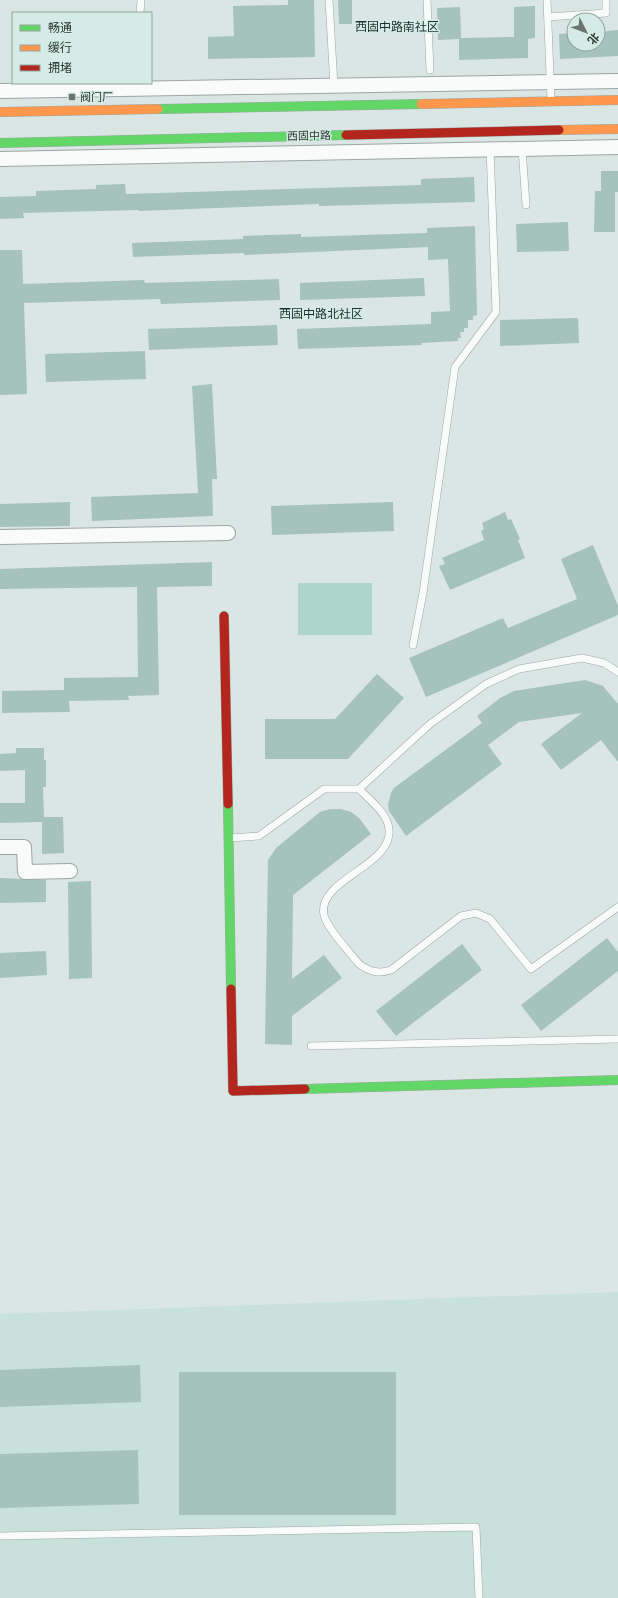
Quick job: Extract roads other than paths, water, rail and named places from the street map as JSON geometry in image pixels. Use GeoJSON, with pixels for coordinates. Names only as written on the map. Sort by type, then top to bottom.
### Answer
{"type":"FeatureCollection","features":[{"type":"Feature","properties":{"kind":"main road"},"geometry":{"type":"LineString","coordinates":[[0,112],[551,105],[618,100]]}},
{"type":"Feature","properties":{"kind":"main road","name":"西固中路"},"geometry":{"type":"LineString","coordinates":[[0,143],[489,140],[552,128],[579,139],[618,129]]}},
{"type":"Feature","properties":{"kind":"main road"},"geometry":{"type":"LineString","coordinates":[[224,616],[233,1092],[618,1080]]}},
{"type":"Feature","properties":{"kind":"street"},"geometry":{"type":"LineString","coordinates":[[0,91],[138,86],[334,86],[618,81]]}},
{"type":"Feature","properties":{"kind":"street"},"geometry":{"type":"LineString","coordinates":[[0,159],[263,155],[489,140],[522,148],[579,139],[618,147]]}},
{"type":"Feature","properties":{"kind":"street"},"geometry":{"type":"LineString","coordinates":[[0,537],[228,533]]}},
{"type":"Feature","properties":{"kind":"street"},"geometry":{"type":"LineString","coordinates":[[0,848],[24,847],[25,872],[70,872]]}},
{"type":"Feature","properties":{"kind":"lane"},"geometry":{"type":"LineString","coordinates":[[140,12],[141,0]]}},
{"type":"Feature","properties":{"kind":"lane"},"geometry":{"type":"LineString","coordinates":[[329,0],[334,86]]}},
{"type":"Feature","properties":{"kind":"lane"},"geometry":{"type":"LineString","coordinates":[[427,0],[430,70]]}},
{"type":"Feature","properties":{"kind":"lane"},"geometry":{"type":"LineString","coordinates":[[547,0],[551,105]]}},
{"type":"Feature","properties":{"kind":"lane"},"geometry":{"type":"LineString","coordinates":[[548,17],[606,12],[606,0]]}},
{"type":"Feature","properties":{"kind":"lane"},"geometry":{"type":"LineString","coordinates":[[413,645],[426,578],[455,367],[496,312],[489,140]]}},
{"type":"Feature","properties":{"kind":"lane"},"geometry":{"type":"LineString","coordinates":[[522,148],[526,205]]}},
{"type":"Feature","properties":{"kind":"lane"},"geometry":{"type":"LineString","coordinates":[[229,838],[259,836],[324,788],[359,789],[430,724],[486,684],[519,669],[582,658],[604,664],[618,672]]}},
{"type":"Feature","properties":{"kind":"lane"},"geometry":{"type":"LineString","coordinates":[[359,789],[383,816],[388,824],[388,842],[384,850],[328,896],[323,909],[326,922],[359,964],[366,970],[379,972],[391,970],[461,916],[476,913],[490,919],[531,969],[617,910]]}},
{"type":"Feature","properties":{"kind":"lane"},"geometry":{"type":"LineString","coordinates":[[311,1046],[618,1039]]}},
{"type":"Feature","properties":{"kind":"lane"},"geometry":{"type":"LineString","coordinates":[[0,1536],[476,1527],[479,1598]]}},
{"type":"Feature","properties":{"kind":"place","name":"阀门厂"},"geometry":{"type":"Point","coordinates":[72,97]}},
{"type":"Feature","properties":{"kind":"district","name":"西固中路南社区"},"geometry":{"type":"Point","coordinates":[397,27]}},
{"type":"Feature","properties":{"kind":"district","name":"西固中路北社区"},"geometry":{"type":"Point","coordinates":[321,314]}}]}
